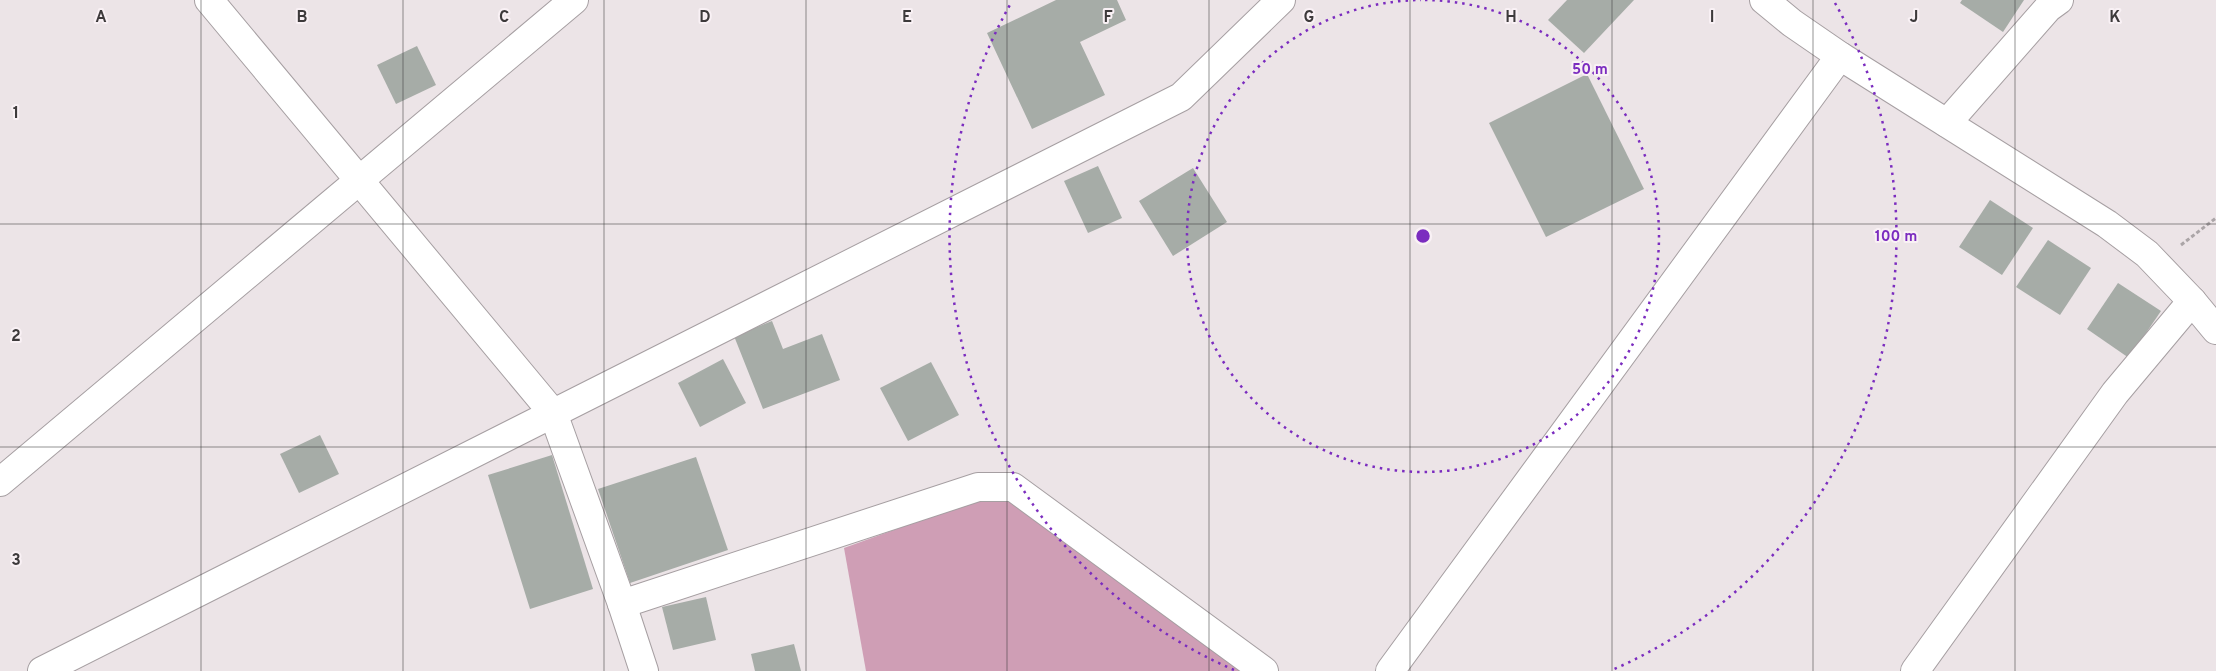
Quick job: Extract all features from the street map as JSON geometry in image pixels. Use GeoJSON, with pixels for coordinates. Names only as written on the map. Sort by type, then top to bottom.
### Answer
{"type":"FeatureCollection","features":[{"type":"Feature","properties":{"kind":"street"},"geometry":{"type":"LineString","coordinates":[[209,0],[552,413],[622,604],[644,671]]}},
{"type":"Feature","properties":{"kind":"street"},"geometry":{"type":"LineString","coordinates":[[0,482],[574,0]]}},
{"type":"Feature","properties":{"kind":"street"},"geometry":{"type":"LineString","coordinates":[[42,671],[1181,97],[1280,0]]}},
{"type":"Feature","properties":{"kind":"street"},"geometry":{"type":"LineString","coordinates":[[1764,0],[1792,23],[1840,56],[2107,224],[2147,254],[2192,301],[2216,330]]}},
{"type":"Feature","properties":{"kind":"street"},"geometry":{"type":"LineString","coordinates":[[1947,123],[2048,8],[2059,0]]}},
{"type":"Feature","properties":{"kind":"street"},"geometry":{"type":"LineString","coordinates":[[1390,671],[1840,56]]}},
{"type":"Feature","properties":{"kind":"street"},"geometry":{"type":"LineString","coordinates":[[1915,671],[2115,393],[2192,301]]}},
{"type":"Feature","properties":{"kind":"street"},"geometry":{"type":"LineString","coordinates":[[622,604],[978,487],[1013,487],[1264,671]]}},
{"type":"Feature","properties":{"kind":"path"},"geometry":{"type":"LineString","coordinates":[[2156,263],[2216,218]]}},
{"type":"Feature","properties":{"kind":"shaded area"},"geometry":{"type":"Polygon","coordinates":[[[1013,487],[1264,671],[866,671],[844,548],[1013,487]]]}},
{"type":"Feature","properties":{"kind":"building"},"geometry":{"type":"Polygon","coordinates":[[[1056,0],[1117,0],[1126,20],[1080,42],[1105,95],[1032,129],[987,33],[1056,0]]]}},
{"type":"Feature","properties":{"kind":"building"},"geometry":{"type":"Polygon","coordinates":[[[1567,0],[1634,0],[1584,53],[1548,20],[1567,0]]]}},
{"type":"Feature","properties":{"kind":"building"},"geometry":{"type":"Polygon","coordinates":[[[1962,0],[2024,0],[2003,32],[1960,3],[1962,0]]]}},
{"type":"Feature","properties":{"kind":"building"},"geometry":{"type":"Polygon","coordinates":[[[417,46],[436,85],[396,104],[377,65],[417,46]]]}},
{"type":"Feature","properties":{"kind":"building"},"geometry":{"type":"Polygon","coordinates":[[[1587,74],[1644,189],[1546,237],[1489,123],[1587,74]]]}},
{"type":"Feature","properties":{"kind":"building"},"geometry":{"type":"Polygon","coordinates":[[[1098,166],[1122,218],[1088,233],[1064,181],[1098,166]]]}},
{"type":"Feature","properties":{"kind":"building"},"geometry":{"type":"Polygon","coordinates":[[[1193,168],[1227,222],[1173,256],[1139,201],[1193,168]]]}},
{"type":"Feature","properties":{"kind":"building"},"geometry":{"type":"Polygon","coordinates":[[[1990,200],[2033,228],[2002,275],[1959,247],[1990,200]]]}},
{"type":"Feature","properties":{"kind":"building"},"geometry":{"type":"Polygon","coordinates":[[[2048,240],[2091,268],[2060,315],[2016,287],[2048,240]]]}},
{"type":"Feature","properties":{"kind":"building"},"geometry":{"type":"Polygon","coordinates":[[[2118,283],[2161,311],[2129,358],[2087,329],[2118,283]]]}},
{"type":"Feature","properties":{"kind":"building"},"geometry":{"type":"Polygon","coordinates":[[[772,321],[783,349],[822,334],[840,380],[763,409],[734,336],[772,321]]]}},
{"type":"Feature","properties":{"kind":"building"},"geometry":{"type":"Polygon","coordinates":[[[723,359],[746,403],[700,427],[678,383],[723,359]]]}},
{"type":"Feature","properties":{"kind":"building"},"geometry":{"type":"Polygon","coordinates":[[[931,362],[959,415],[908,441],[880,388],[931,362]]]}},
{"type":"Feature","properties":{"kind":"building"},"geometry":{"type":"Polygon","coordinates":[[[320,435],[339,474],[299,493],[280,454],[320,435]]]}},
{"type":"Feature","properties":{"kind":"building"},"geometry":{"type":"Polygon","coordinates":[[[552,455],[593,589],[530,609],[488,475],[552,455]]]}},
{"type":"Feature","properties":{"kind":"building"},"geometry":{"type":"Polygon","coordinates":[[[696,457],[728,550],[630,583],[598,489],[696,457]]]}},
{"type":"Feature","properties":{"kind":"building"},"geometry":{"type":"Polygon","coordinates":[[[706,597],[716,640],[673,650],[662,607],[706,597]]]}},
{"type":"Feature","properties":{"kind":"building"},"geometry":{"type":"Polygon","coordinates":[[[794,644],[801,671],[755,671],[751,654],[794,644]]]}}]}
